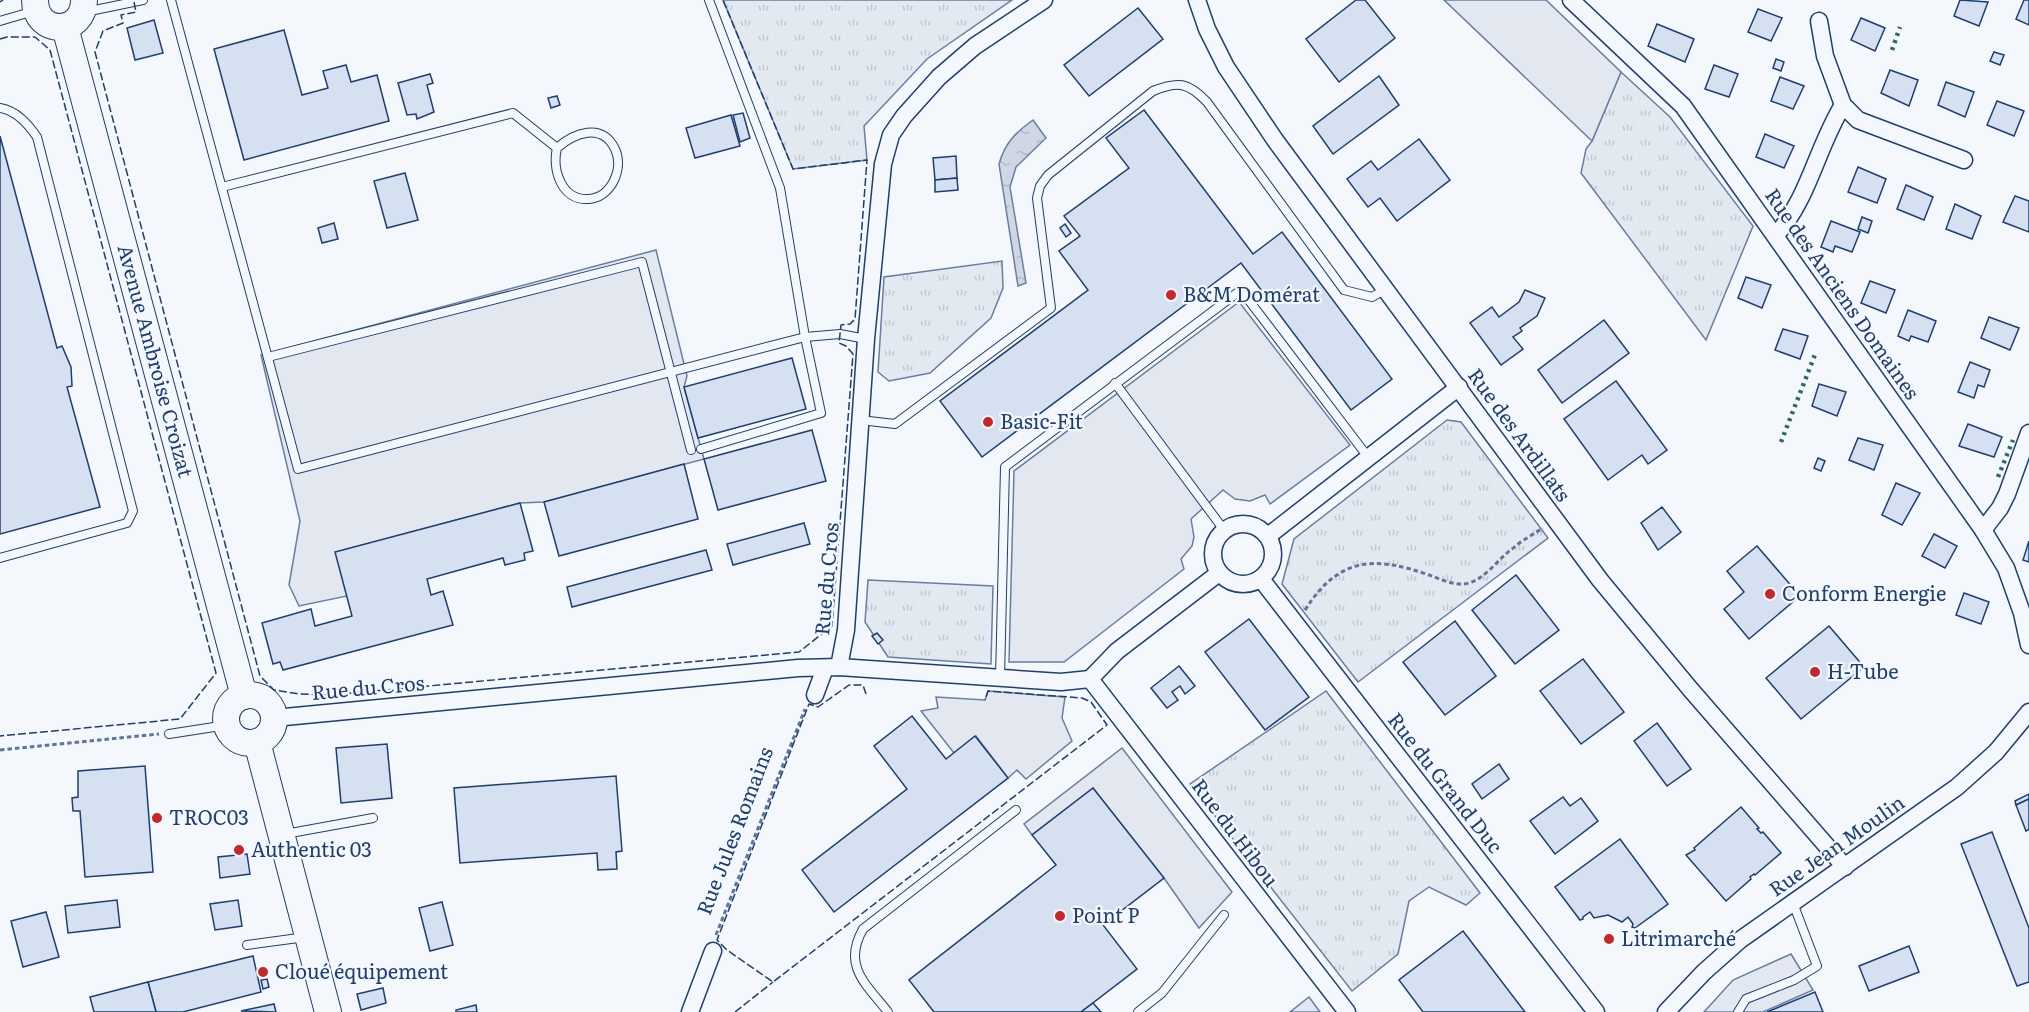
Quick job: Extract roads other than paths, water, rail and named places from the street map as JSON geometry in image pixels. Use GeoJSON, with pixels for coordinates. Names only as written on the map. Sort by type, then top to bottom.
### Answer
{"type":"FeatureCollection","features":[{"type":"Feature","properties":{"kind":"main road"},"geometry":{"type":"LineString","coordinates":[[35,5],[44,22],[58,27],[77,13]]}},
{"type":"Feature","properties":{"kind":"main road","name":"Avenue Ambroise Croizat"},"geometry":{"type":"LineString","coordinates":[[77,13],[244,696]]}},
{"type":"Feature","properties":{"kind":"main road"},"geometry":{"type":"LineString","coordinates":[[251,695],[270,705],[274,718],[270,733],[256,742],[249,743],[235,738],[227,725],[226,717],[232,704],[244,696],[251,695]]}},
{"type":"Feature","properties":{"kind":"main road"},"geometry":{"type":"LineString","coordinates":[[256,742],[328,1012]]}},
{"type":"Feature","properties":{"kind":"street","name":"Rue du Cros"},"geometry":{"type":"LineString","coordinates":[[274,718],[786,669],[832,667],[846,630],[866,339],[883,164],[891,135],[903,116],[939,77],[975,46],[1044,0]]}},
{"type":"Feature","properties":{"kind":"street","name":"Rue des Ardillats"},"geometry":{"type":"LineString","coordinates":[[1197,0],[1207,29],[1226,67],[1275,140],[1555,520],[1612,595],[1691,690],[1845,867]]}},
{"type":"Feature","properties":{"kind":"street","name":"Rue des Anciens Domaines"},"geometry":{"type":"LineString","coordinates":[[1571,0],[1683,106],[1776,235],[1983,530],[2006,568],[2022,613],[2029,645]]}},
{"type":"Feature","properties":{"kind":"street"},"geometry":{"type":"LineString","coordinates":[[1819,21],[1823,49],[1843,105],[1858,120],[1964,160]]}},
{"type":"Feature","properties":{"kind":"street"},"geometry":{"type":"LineString","coordinates":[[1776,235],[1797,208],[1831,125],[1843,105]]}},
{"type":"Feature","properties":{"kind":"street"},"geometry":{"type":"LineString","coordinates":[[1268,536],[1459,387]]}},
{"type":"Feature","properties":{"kind":"street"},"geometry":{"type":"LineString","coordinates":[[1983,530],[2000,508],[2007,494],[2029,433]]}},
{"type":"Feature","properties":{"kind":"street"},"geometry":{"type":"LineString","coordinates":[[1242,524],[1261,529],[1268,536],[1274,554],[1273,564],[1261,579],[1253,584],[1234,584],[1219,573],[1212,555],[1214,546],[1224,530],[1242,524]]}},
{"type":"Feature","properties":{"kind":"street"},"geometry":{"type":"LineString","coordinates":[[815,695],[832,667],[1061,682],[1090,679],[1117,651],[1219,573]]}},
{"type":"Feature","properties":{"kind":"street","name":"Rue du Grand Duc"},"geometry":{"type":"LineString","coordinates":[[1261,579],[1596,1012]]}},
{"type":"Feature","properties":{"kind":"street","name":"Rue du Hibou"},"geometry":{"type":"LineString","coordinates":[[1090,679],[1347,1012]]}},
{"type":"Feature","properties":{"kind":"street","name":"Rue Jean Moulin"},"geometry":{"type":"LineString","coordinates":[[1666,1012],[1704,972],[1736,944],[1957,787],[1996,752],[2029,712]]}},
{"type":"Feature","properties":{"kind":"street"},"geometry":{"type":"LineString","coordinates":[[690,1012],[713,951]]}},
{"type":"Feature","properties":{"kind":"lane"},"geometry":{"type":"LineString","coordinates":[[77,13],[143,0]]}},
{"type":"Feature","properties":{"kind":"lane"},"geometry":{"type":"LineString","coordinates":[[171,0],[298,469],[805,337],[840,334],[866,339]]}},
{"type":"Feature","properties":{"kind":"lane"},"geometry":{"type":"LineString","coordinates":[[701,449],[821,413],[805,337],[780,188],[709,0]]}},
{"type":"Feature","properties":{"kind":"lane"},"geometry":{"type":"LineString","coordinates":[[0,21],[35,5]]}},
{"type":"Feature","properties":{"kind":"lane"},"geometry":{"type":"LineString","coordinates":[[860,420],[894,424],[1052,308],[1037,198],[1040,186],[1048,175],[1153,92],[1171,84],[1195,90],[1207,102],[1344,290],[1372,297],[1386,289]]}},
{"type":"Feature","properties":{"kind":"lane"},"geometry":{"type":"LineString","coordinates":[[0,108],[27,122],[37,137],[133,512],[127,523],[0,558]]}},
{"type":"Feature","properties":{"kind":"lane"},"geometry":{"type":"LineString","coordinates":[[222,187],[513,113],[556,148]]}},
{"type":"Feature","properties":{"kind":"lane"},"geometry":{"type":"LineString","coordinates":[[590,132],[612,143],[617,154],[619,169],[612,184],[601,195],[589,199],[575,196],[564,189],[556,175],[554,160],[556,148],[578,133],[590,132]]}},
{"type":"Feature","properties":{"kind":"lane"},"geometry":{"type":"LineString","coordinates":[[268,357],[642,262],[691,450]]}},
{"type":"Feature","properties":{"kind":"lane"},"geometry":{"type":"LineString","coordinates":[[1000,678],[1005,467],[1242,290],[1368,457]]}},
{"type":"Feature","properties":{"kind":"lane"},"geometry":{"type":"LineString","coordinates":[[1115,383],[1224,530]]}},
{"type":"Feature","properties":{"kind":"lane"},"geometry":{"type":"LineString","coordinates":[[169,734],[227,725]]}},
{"type":"Feature","properties":{"kind":"lane"},"geometry":{"type":"LineString","coordinates":[[888,1012],[859,974],[854,958],[854,947],[863,929],[1016,810]]}},
{"type":"Feature","properties":{"kind":"lane"},"geometry":{"type":"LineString","coordinates":[[282,834],[373,818]]}},
{"type":"Feature","properties":{"kind":"lane"},"geometry":{"type":"LineString","coordinates":[[1738,1012],[1746,999],[1794,980],[1817,966],[1794,903]]}},
{"type":"Feature","properties":{"kind":"lane"},"geometry":{"type":"LineString","coordinates":[[1138,1012],[1162,993],[1224,915]]}},
{"type":"Feature","properties":{"kind":"lane"},"geometry":{"type":"LineString","coordinates":[[247,945],[308,936]]}},
{"type":"Feature","properties":{"kind":"water"},"geometry":{"type":"Polygon","coordinates":[[[1033,120],[1046,138],[1016,167],[1010,187],[1026,283],[1018,286],[999,164],[1004,150],[1012,139],[1033,120]]]}},
{"type":"Feature","properties":{"kind":"place","name":"B&M Domérat"},"geometry":{"type":"Point","coordinates":[1171,295]}},
{"type":"Feature","properties":{"kind":"place","name":"Basic-Fit"},"geometry":{"type":"Point","coordinates":[988,422]}},
{"type":"Feature","properties":{"kind":"place","name":"Conform Energie"},"geometry":{"type":"Point","coordinates":[1770,594]}},
{"type":"Feature","properties":{"kind":"place","name":"H-Tube"},"geometry":{"type":"Point","coordinates":[1815,672]}},
{"type":"Feature","properties":{"kind":"place","name":"TROC03"},"geometry":{"type":"Point","coordinates":[157,818]}},
{"type":"Feature","properties":{"kind":"place","name":"Authentic 03"},"geometry":{"type":"Point","coordinates":[239,850]}},
{"type":"Feature","properties":{"kind":"place","name":"Point P"},"geometry":{"type":"Point","coordinates":[1060,916]}},
{"type":"Feature","properties":{"kind":"place","name":"Litrimarché"},"geometry":{"type":"Point","coordinates":[1609,939]}},
{"type":"Feature","properties":{"kind":"place","name":"Cloué équipement"},"geometry":{"type":"Point","coordinates":[263,972]}}]}
